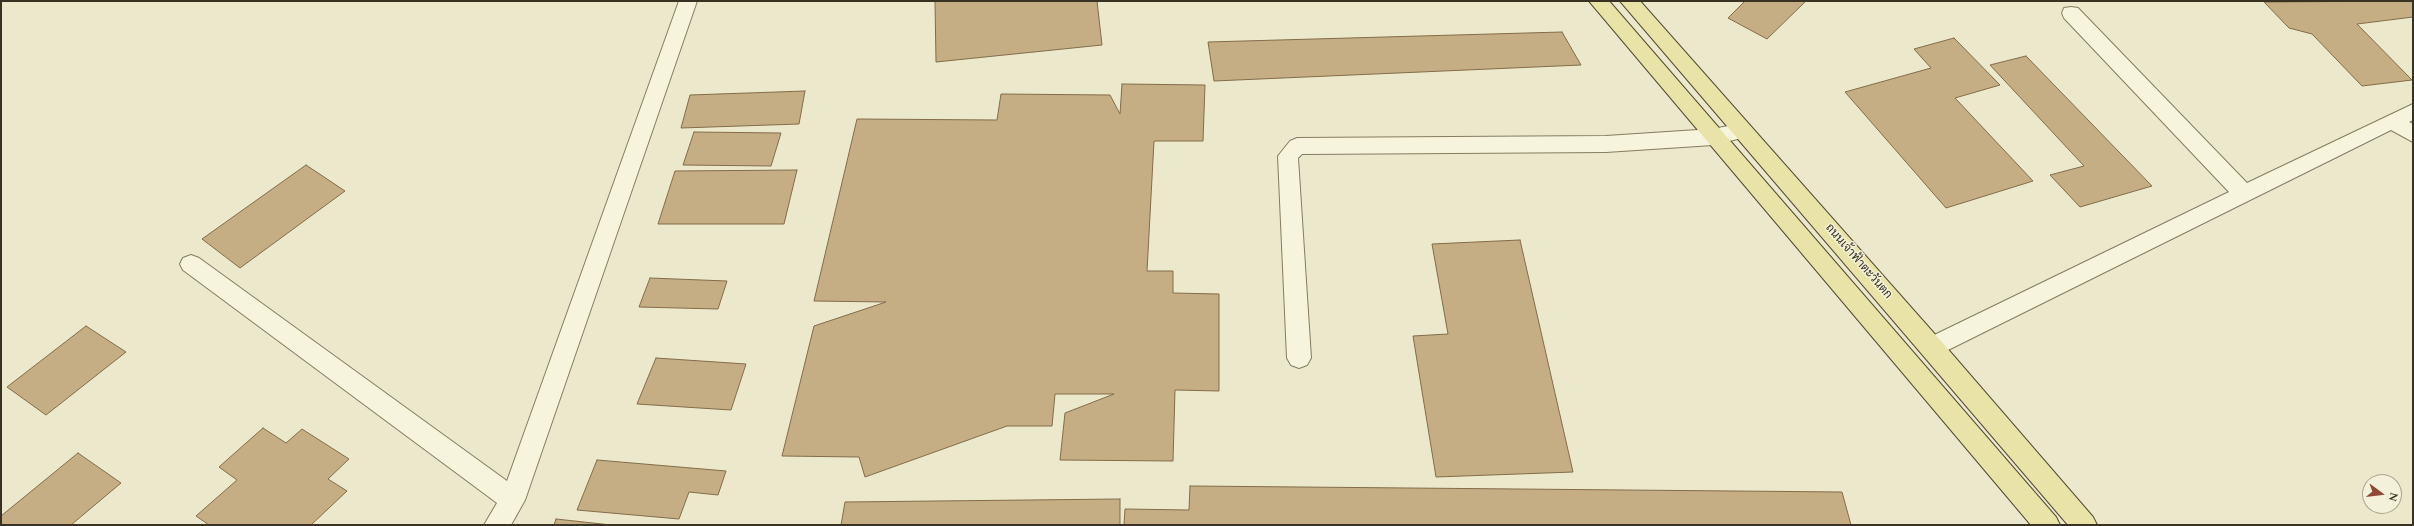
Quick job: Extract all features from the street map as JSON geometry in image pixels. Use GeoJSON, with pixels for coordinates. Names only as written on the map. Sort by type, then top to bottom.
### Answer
{"type":"FeatureCollection","features":[{"type":"Feature","properties":{"kind":"main road"},"geometry":{"type":"LineString","coordinates":[[1598,1],[1713,137],[2048,525]]}},
{"type":"Feature","properties":{"kind":"main road","name":"ถนนเจ้าฟ้าตะวันตก"},"geometry":{"type":"LineString","coordinates":[[1629,1],[1932,347],[2084,525]]}},
{"type":"Feature","properties":{"kind":"street"},"geometry":{"type":"LineString","coordinates":[[497,525],[513,500],[688,1]]}},
{"type":"Feature","properties":{"kind":"street"},"geometry":{"type":"LineString","coordinates":[[2071,13],[2244,194]]}},
{"type":"Feature","properties":{"kind":"street"},"geometry":{"type":"LineString","coordinates":[[1932,347],[2413,111]]}},
{"type":"Feature","properties":{"kind":"street"},"geometry":{"type":"LineString","coordinates":[[2392,122],[2413,134]]}},
{"type":"Feature","properties":{"kind":"street"},"geometry":{"type":"LineString","coordinates":[[1299,358],[1288,156],[1297,146],[1606,144],[1713,137],[1743,131]]}},
{"type":"Feature","properties":{"kind":"street"},"geometry":{"type":"LineString","coordinates":[[192,264],[513,500]]}},
{"type":"Feature","properties":{"kind":"building"},"geometry":{"type":"Polygon","coordinates":[[[935,1],[1097,1],[1102,45],[936,62],[935,1]]]}},
{"type":"Feature","properties":{"kind":"building"},"geometry":{"type":"Polygon","coordinates":[[[1745,1],[1806,1],[1767,39],[1728,18],[1745,1]]]}},
{"type":"Feature","properties":{"kind":"building"},"geometry":{"type":"Polygon","coordinates":[[[2413,1],[2413,17],[2357,24],[2412,80],[2362,86],[2312,34],[2289,28],[2264,2],[2413,1]]]}},
{"type":"Feature","properties":{"kind":"building"},"geometry":{"type":"Polygon","coordinates":[[[1562,32],[1581,65],[1214,81],[1208,42],[1562,32]]]}},
{"type":"Feature","properties":{"kind":"building"},"geometry":{"type":"Polygon","coordinates":[[[1954,38],[2000,85],[1955,98],[2033,181],[1946,208],[1845,92],[1931,68],[1914,49],[1954,38]]]}},
{"type":"Feature","properties":{"kind":"building"},"geometry":{"type":"Polygon","coordinates":[[[2026,56],[2152,186],[2080,207],[2050,175],[2084,166],[1990,65],[2026,56]]]}},
{"type":"Feature","properties":{"kind":"building"},"geometry":{"type":"Polygon","coordinates":[[[1122,84],[1205,85],[1203,141],[1154,141],[1147,271],[1173,271],[1173,293],[1219,294],[1219,391],[1175,390],[1173,461],[1060,460],[1065,413],[1114,394],[1055,394],[1052,426],[1007,426],[865,477],[859,457],[782,456],[814,326],[886,302],[814,301],[857,119],[997,120],[1001,94],[1110,95],[1120,114],[1122,84]]]}},
{"type":"Feature","properties":{"kind":"building"},"geometry":{"type":"Polygon","coordinates":[[[805,91],[799,124],[681,128],[690,95],[805,91]]]}},
{"type":"Feature","properties":{"kind":"building"},"geometry":{"type":"Polygon","coordinates":[[[694,132],[781,133],[771,166],[683,165],[694,132]]]}},
{"type":"Feature","properties":{"kind":"building"},"geometry":{"type":"Polygon","coordinates":[[[306,165],[345,191],[240,268],[202,239],[306,165]]]}},
{"type":"Feature","properties":{"kind":"building"},"geometry":{"type":"Polygon","coordinates":[[[797,170],[784,224],[658,224],[675,171],[797,170]]]}},
{"type":"Feature","properties":{"kind":"building"},"geometry":{"type":"Polygon","coordinates":[[[1520,240],[1573,472],[1436,477],[1413,336],[1448,334],[1432,244],[1520,240]]]}},
{"type":"Feature","properties":{"kind":"building"},"geometry":{"type":"Polygon","coordinates":[[[650,278],[727,281],[718,309],[639,307],[650,278]]]}},
{"type":"Feature","properties":{"kind":"building"},"geometry":{"type":"Polygon","coordinates":[[[86,326],[126,352],[46,415],[7,387],[86,326]]]}},
{"type":"Feature","properties":{"kind":"building"},"geometry":{"type":"Polygon","coordinates":[[[656,358],[746,364],[731,410],[637,404],[656,358]]]}},
{"type":"Feature","properties":{"kind":"building"},"geometry":{"type":"Polygon","coordinates":[[[263,428],[286,443],[302,429],[349,459],[328,479],[347,491],[311,525],[209,525],[196,516],[237,480],[219,467],[263,428]]]}},
{"type":"Feature","properties":{"kind":"building"},"geometry":{"type":"Polygon","coordinates":[[[78,453],[121,483],[71,525],[1,525],[1,516],[78,453]]]}},
{"type":"Feature","properties":{"kind":"building"},"geometry":{"type":"Polygon","coordinates":[[[597,460],[726,471],[718,495],[689,492],[679,519],[577,510],[597,460]]]}},
{"type":"Feature","properties":{"kind":"building"},"geometry":{"type":"Polygon","coordinates":[[[1190,486],[1842,492],[1851,525],[1124,525],[1125,509],[1189,510],[1190,486]]]}},
{"type":"Feature","properties":{"kind":"building"},"geometry":{"type":"Polygon","coordinates":[[[1120,499],[1120,525],[841,525],[845,502],[1120,499]]]}},
{"type":"Feature","properties":{"kind":"building"},"geometry":{"type":"Polygon","coordinates":[[[556,519],[611,525],[554,525],[556,519]]]}}]}
